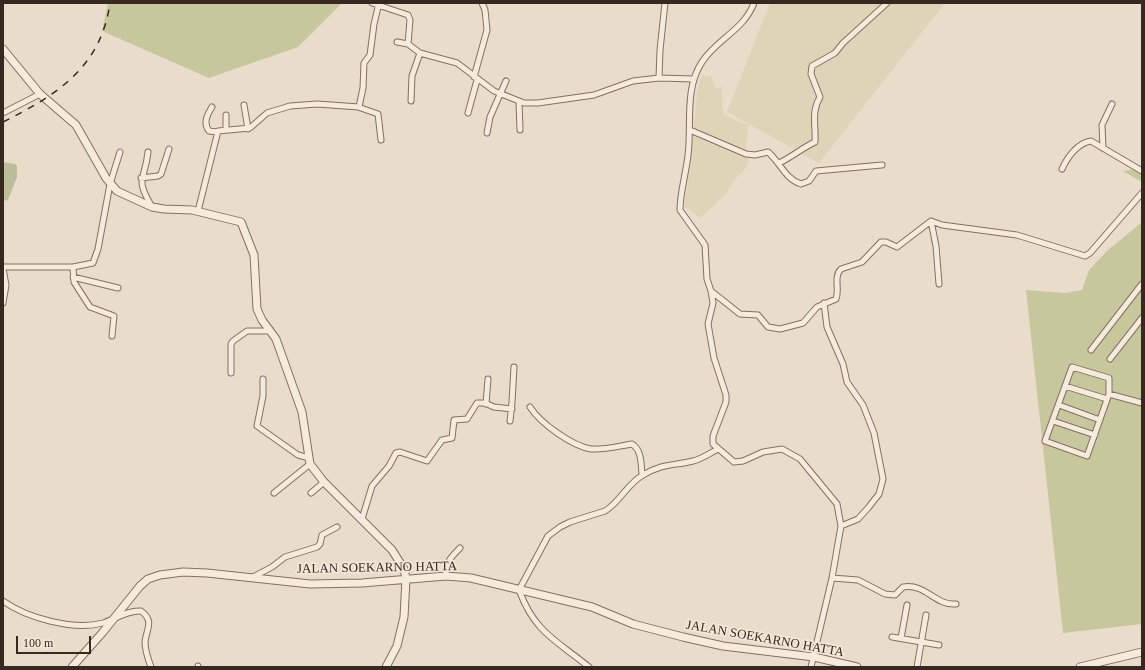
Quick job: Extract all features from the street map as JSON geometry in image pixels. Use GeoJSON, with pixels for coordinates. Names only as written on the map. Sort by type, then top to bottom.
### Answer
{"type":"FeatureCollection","features":[{"type":"Feature","properties":{"kind":"street"},"geometry":{"type":"LineString","coordinates":[[372,3],[379,4],[408,15],[410,20],[408,44]]}},
{"type":"Feature","properties":{"kind":"street"},"geometry":{"type":"LineString","coordinates":[[468,114],[487,30],[486,14],[482,3]]}},
{"type":"Feature","properties":{"kind":"street"},"geometry":{"type":"LineString","coordinates":[[659,78],[660,50],[665,3]]}},
{"type":"Feature","properties":{"kind":"street"},"geometry":{"type":"LineString","coordinates":[[754,3],[742,25],[714,49],[702,62],[694,79],[691,95],[687,165],[680,210],[705,245],[707,279],[713,302],[708,324],[714,358],[726,395],[726,402],[712,439],[713,444],[734,462],[743,461],[763,452],[782,448],[800,459],[837,504],[841,526],[832,578],[811,667]]}},
{"type":"Feature","properties":{"kind":"street"},"geometry":{"type":"LineString","coordinates":[[779,163],[791,158],[801,149],[815,142],[813,119],[815,106],[820,97],[811,74],[812,66],[835,53],[843,43],[887,3]]}},
{"type":"Feature","properties":{"kind":"street"},"geometry":{"type":"LineString","coordinates":[[358,107],[363,88],[364,63],[370,55],[379,4]]}},
{"type":"Feature","properties":{"kind":"street"},"geometry":{"type":"LineString","coordinates":[[397,42],[408,44],[420,53],[457,63],[476,78],[502,95],[519,102],[538,103],[594,95],[633,81],[659,78],[694,79]]}},
{"type":"Feature","properties":{"kind":"street"},"geometry":{"type":"LineString","coordinates":[[3,49],[40,94],[76,125],[85,144],[110,184],[117,191],[152,207],[198,211],[215,217],[236,219],[241,222],[254,256],[258,310],[262,320],[272,331],[276,339],[302,412],[310,461],[324,482],[397,556],[404,569],[406,579],[404,617],[397,646],[386,667]]}},
{"type":"Feature","properties":{"kind":"street"},"geometry":{"type":"LineString","coordinates":[[411,101],[412,76],[420,53]]}},
{"type":"Feature","properties":{"kind":"street"},"geometry":{"type":"LineString","coordinates":[[487,133],[490,117],[502,95],[506,81]]}},
{"type":"Feature","properties":{"kind":"street"},"geometry":{"type":"LineString","coordinates":[[3,113],[40,94]]}},
{"type":"Feature","properties":{"kind":"street"},"geometry":{"type":"LineString","coordinates":[[519,102],[520,130]]}},
{"type":"Feature","properties":{"kind":"street"},"geometry":{"type":"LineString","coordinates":[[212,107],[208,114],[206,125],[209,131],[217,132],[248,129],[267,113],[290,106],[317,104],[358,107],[378,114],[381,140]]}},
{"type":"Feature","properties":{"kind":"street"},"geometry":{"type":"LineString","coordinates":[[1103,148],[1102,125],[1112,104]]}},
{"type":"Feature","properties":{"kind":"street"},"geometry":{"type":"LineString","coordinates":[[244,105],[248,129]]}},
{"type":"Feature","properties":{"kind":"street"},"geometry":{"type":"LineString","coordinates":[[226,115],[226,130]]}},
{"type":"Feature","properties":{"kind":"street"},"geometry":{"type":"LineString","coordinates":[[690,130],[746,154],[755,155],[768,152],[779,163],[784,172],[801,184],[809,181],[816,171],[882,165]]}},
{"type":"Feature","properties":{"kind":"street"},"geometry":{"type":"LineString","coordinates":[[198,211],[217,132]]}},
{"type":"Feature","properties":{"kind":"street"},"geometry":{"type":"LineString","coordinates":[[1062,169],[1068,156],[1085,142],[1094,142],[1142,171]]}},
{"type":"Feature","properties":{"kind":"street"},"geometry":{"type":"LineString","coordinates":[[141,178],[158,176],[161,174],[169,149]]}},
{"type":"Feature","properties":{"kind":"street"},"geometry":{"type":"LineString","coordinates":[[3,303],[6,285],[3,268],[73,267],[90,265],[94,261],[110,184],[120,152]]}},
{"type":"Feature","properties":{"kind":"street"},"geometry":{"type":"LineString","coordinates":[[148,152],[141,178],[142,187],[152,207]]}},
{"type":"Feature","properties":{"kind":"street"},"geometry":{"type":"LineString","coordinates":[[931,221],[942,225],[1017,235],[1085,256],[1090,253],[1142,193]]}},
{"type":"Feature","properties":{"kind":"street"},"geometry":{"type":"LineString","coordinates":[[711,291],[740,314],[758,315],[771,329],[780,329],[803,323],[813,311],[824,303],[836,299],[837,275],[841,269],[862,262],[882,242],[886,242],[897,247],[931,221]]}},
{"type":"Feature","properties":{"kind":"street"},"geometry":{"type":"LineString","coordinates":[[931,221],[936,246],[939,284]]}},
{"type":"Feature","properties":{"kind":"street"},"geometry":{"type":"LineString","coordinates":[[73,267],[75,284],[80,288],[90,307],[114,316],[112,336]]}},
{"type":"Feature","properties":{"kind":"street"},"geometry":{"type":"LineString","coordinates":[[73,277],[118,288]]}},
{"type":"Feature","properties":{"kind":"street"},"geometry":{"type":"LineString","coordinates":[[1091,350],[1142,284]]}},
{"type":"Feature","properties":{"kind":"street"},"geometry":{"type":"LineString","coordinates":[[824,303],[827,327],[843,364],[846,382],[863,405],[874,433],[883,479],[879,494],[868,508],[858,519],[841,526]]}},
{"type":"Feature","properties":{"kind":"street"},"geometry":{"type":"LineString","coordinates":[[1110,359],[1142,318]]}},
{"type":"Feature","properties":{"kind":"street"},"geometry":{"type":"LineString","coordinates":[[231,373],[231,344],[233,341],[247,331],[272,331]]}},
{"type":"Feature","properties":{"kind":"street"},"geometry":{"type":"LineString","coordinates":[[510,421],[514,367]]}},
{"type":"Feature","properties":{"kind":"street"},"geometry":{"type":"LineString","coordinates":[[1072,367],[1110,378],[1108,396],[1087,456],[1045,442],[1065,386],[1072,367]]}},
{"type":"Feature","properties":{"kind":"street"},"geometry":{"type":"LineString","coordinates":[[263,379],[263,396],[257,426],[298,455],[310,461]]}},
{"type":"Feature","properties":{"kind":"street"},"geometry":{"type":"LineString","coordinates":[[486,404],[488,379]]}},
{"type":"Feature","properties":{"kind":"street"},"geometry":{"type":"LineString","coordinates":[[1065,386],[1142,403]]}},
{"type":"Feature","properties":{"kind":"street"},"geometry":{"type":"LineString","coordinates":[[362,520],[372,486],[389,466],[396,453],[400,452],[427,461],[442,440],[452,438],[454,420],[467,419],[479,402],[494,407],[512,409]]}},
{"type":"Feature","properties":{"kind":"street"},"geometry":{"type":"LineString","coordinates":[[1059,405],[1100,420]]}},
{"type":"Feature","properties":{"kind":"street"},"geometry":{"type":"LineString","coordinates":[[530,407],[534,414],[548,426],[585,447],[596,449],[632,444],[636,446],[642,475]]}},
{"type":"Feature","properties":{"kind":"street"},"geometry":{"type":"LineString","coordinates":[[1053,421],[1095,435]]}},
{"type":"Feature","properties":{"kind":"street"},"geometry":{"type":"LineString","coordinates":[[589,667],[541,629],[531,617],[519,590],[548,536],[570,522],[605,511],[612,507],[624,491],[642,475],[667,464],[692,462],[718,449]]}},
{"type":"Feature","properties":{"kind":"street"},"geometry":{"type":"LineString","coordinates":[[274,493],[310,461]]}},
{"type":"Feature","properties":{"kind":"street"},"geometry":{"type":"LineString","coordinates":[[311,493],[324,482]]}},
{"type":"Feature","properties":{"kind":"street"},"geometry":{"type":"LineString","coordinates":[[252,578],[272,567],[285,557],[317,547],[320,544],[322,535],[337,527]]}},
{"type":"Feature","properties":{"kind":"street"},"geometry":{"type":"LineString","coordinates":[[446,576],[447,564],[450,558],[460,548]]}},
{"type":"Feature","properties":{"kind":"street","name":"JALAN SOEKARNO HATTA"},"geometry":{"type":"LineString","coordinates":[[72,667],[140,586],[148,579],[160,575],[183,572],[207,573],[310,584],[362,583],[446,576],[479,580],[592,607],[633,624],[683,637],[723,646],[814,657],[857,667]]}},
{"type":"Feature","properties":{"kind":"street"},"geometry":{"type":"LineString","coordinates":[[832,578],[858,580],[885,594],[895,595],[903,587],[917,587],[930,594],[942,604],[956,604]]}},
{"type":"Feature","properties":{"kind":"street"},"geometry":{"type":"LineString","coordinates":[[3,601],[10,606],[53,623],[89,625],[101,623],[136,611],[141,611],[146,615],[149,628],[146,638],[146,649],[151,667]]}},
{"type":"Feature","properties":{"kind":"street"},"geometry":{"type":"LineString","coordinates":[[901,638],[907,605]]}},
{"type":"Feature","properties":{"kind":"street"},"geometry":{"type":"LineString","coordinates":[[917,667],[926,615]]}},
{"type":"Feature","properties":{"kind":"street"},"geometry":{"type":"LineString","coordinates":[[892,637],[939,645]]}},
{"type":"Feature","properties":{"kind":"street"},"geometry":{"type":"LineString","coordinates":[[1080,667],[1142,652]]}},
{"type":"Feature","properties":{"kind":"shaded area"},"geometry":{"type":"Polygon","coordinates":[[[770,3],[945,3],[819,163],[727,112],[770,3]]]}},
{"type":"Feature","properties":{"kind":"shaded area"},"geometry":{"type":"Polygon","coordinates":[[[701,75],[711,76],[716,88],[722,87],[723,115],[748,125],[746,148],[749,159],[745,169],[734,180],[726,194],[700,218],[684,206],[690,169],[697,94],[701,75]]]}},
{"type":"Feature","properties":{"kind":"green space"},"geometry":{"type":"Polygon","coordinates":[[[108,3],[342,3],[298,47],[209,78],[102,31],[108,3]]]}},
{"type":"Feature","properties":{"kind":"green space"},"geometry":{"type":"Polygon","coordinates":[[[3,162],[15,164],[17,166],[17,177],[8,200],[3,201],[3,162]]]}},
{"type":"Feature","properties":{"kind":"green space"},"geometry":{"type":"Polygon","coordinates":[[[1142,168],[1142,182],[1123,171],[1142,168]]]}},
{"type":"Feature","properties":{"kind":"green space"},"geometry":{"type":"Polygon","coordinates":[[[1142,222],[1142,624],[1063,633],[1026,290],[1065,293],[1082,290],[1089,270],[1108,250],[1142,222]]]}},
{"type":"Feature","properties":{"kind":"railway"},"geometry":{"type":"LineString","coordinates":[[3,122],[23,112],[58,89],[86,62],[97,45],[105,25],[110,3]]}}]}
